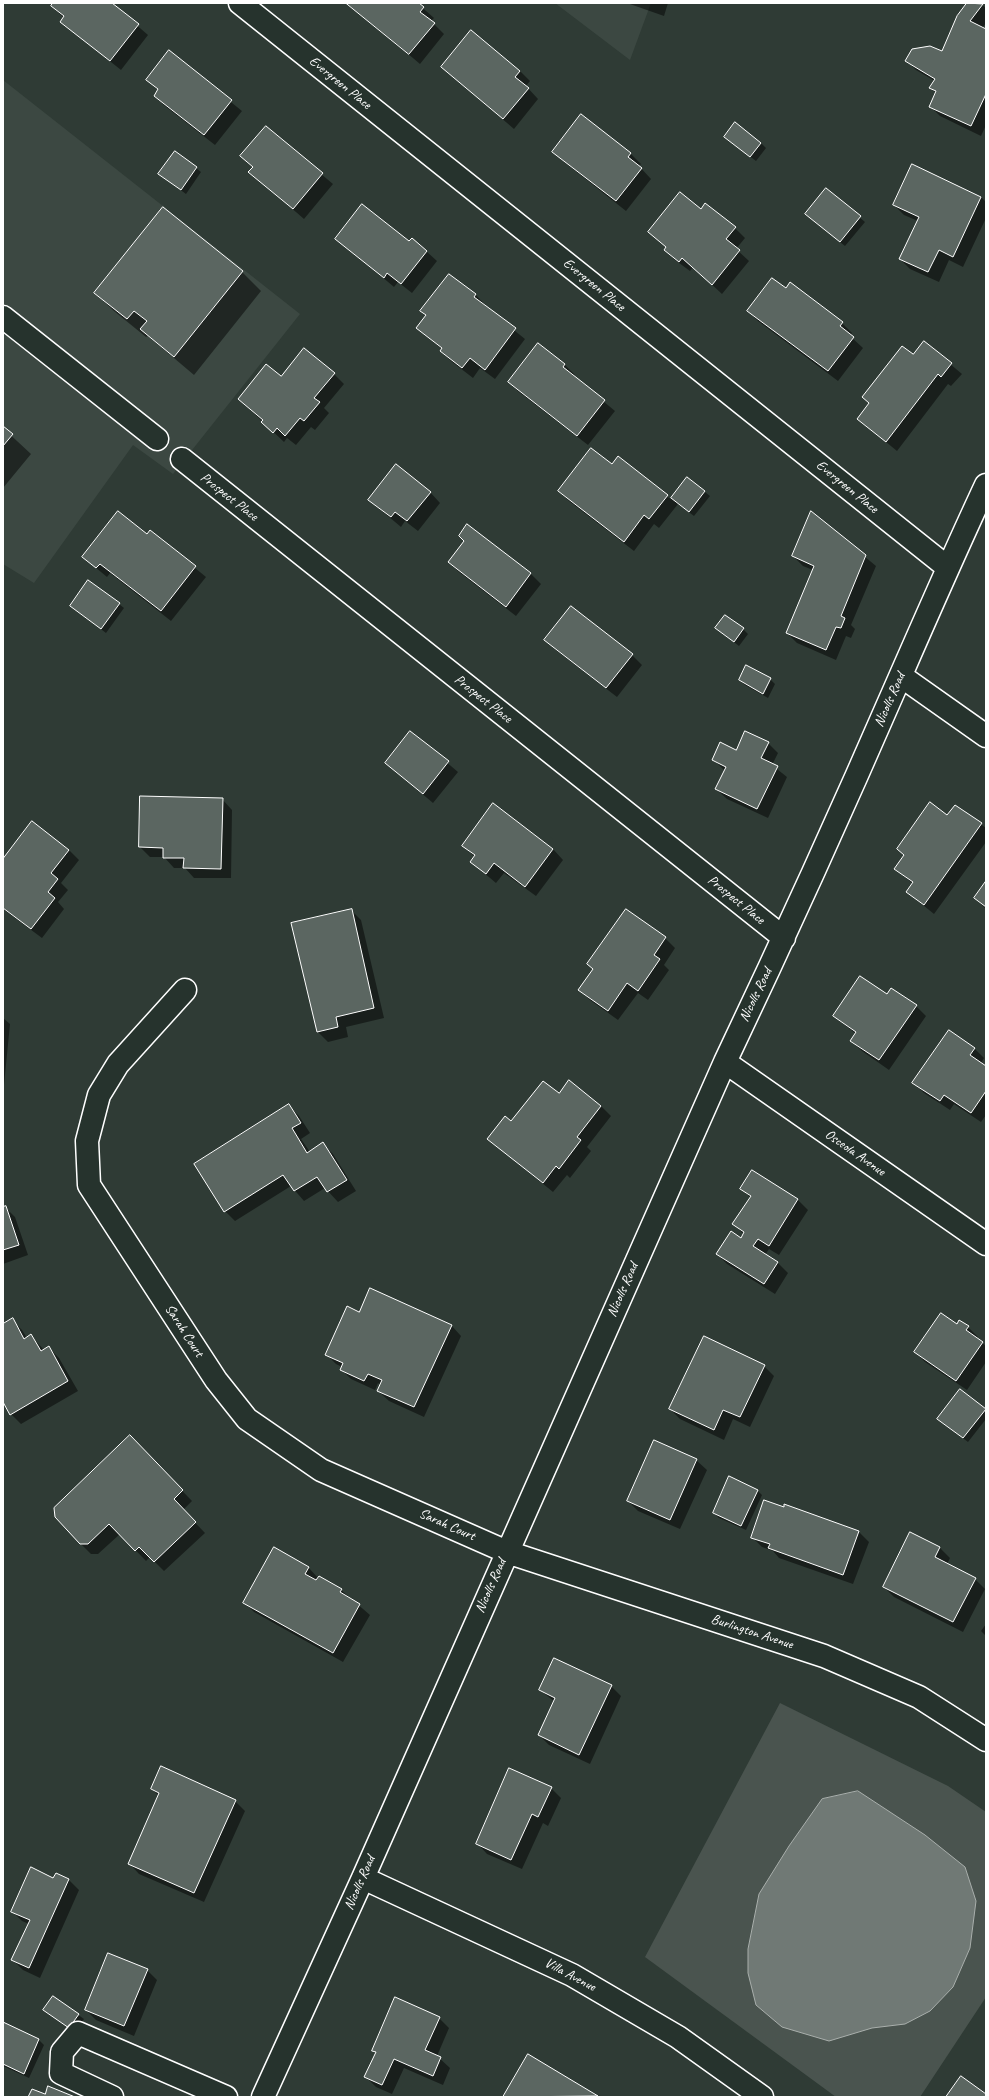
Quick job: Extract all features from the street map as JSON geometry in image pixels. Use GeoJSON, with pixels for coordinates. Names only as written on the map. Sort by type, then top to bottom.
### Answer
{"type":"FeatureCollection","features":[{"type":"Feature","properties":{"kind":"street","name":"Evergreen Place"},"geometry":{"type":"LineString","coordinates":[[240,3],[947,567]]}},
{"type":"Feature","properties":{"kind":"street"},"geometry":{"type":"LineString","coordinates":[[3,317],[157,439]]}},
{"type":"Feature","properties":{"kind":"street","name":"Prospect Place"},"geometry":{"type":"LineString","coordinates":[[182,459],[784,938]]}},
{"type":"Feature","properties":{"kind":"street","name":"Nicolls Road"},"geometry":{"type":"LineString","coordinates":[[263,2097],[363,1878],[724,1062],[784,938],[947,567],[986,485]]}},
{"type":"Feature","properties":{"kind":"street"},"geometry":{"type":"LineString","coordinates":[[900,676],[986,736]]}},
{"type":"Feature","properties":{"kind":"street","name":"Sarah Court"},"geometry":{"type":"LineString","coordinates":[[185,990],[118,1064],[99,1095],[87,1141],[90,1185],[216,1380],[247,1419],[321,1470],[507,1552]]}},
{"type":"Feature","properties":{"kind":"street","name":"Osceola Avenue"},"geometry":{"type":"LineString","coordinates":[[724,1062],[986,1244]]}},
{"type":"Feature","properties":{"kind":"street","name":"Burlington Avenue"},"geometry":{"type":"LineString","coordinates":[[507,1552],[824,1656],[919,1697],[986,1740]]}},
{"type":"Feature","properties":{"kind":"street","name":"Villa Avenue"},"geometry":{"type":"LineString","coordinates":[[363,1878],[572,1974],[678,2037],[762,2097]]}},
{"type":"Feature","properties":{"kind":"street"},"geometry":{"type":"LineString","coordinates":[[112,2097],[61,2073],[62,2052],[78,2033],[226,2097]]}},
{"type":"Feature","properties":{"kind":"shaded area"},"geometry":{"type":"Polygon","coordinates":[[[555,3],[651,3],[630,60],[555,3]]]}},
{"type":"Feature","properties":{"kind":"shaded area"},"geometry":{"type":"Polygon","coordinates":[[[3,80],[300,314],[173,474],[133,445],[34,583],[3,564],[3,80]]]}},
{"type":"Feature","properties":{"kind":"shaded area"},"geometry":{"type":"Polygon","coordinates":[[[780,1703],[948,1786],[986,1812],[986,1997],[920,2097],[836,2097],[645,1957],[780,1703]]]}},
{"type":"Feature","properties":{"kind":"shaded area"},"geometry":{"type":"Polygon","coordinates":[[[858,1791],[925,1835],[965,1867],[976,1901],[970,1948],[953,1987],[930,2011],[905,2024],[872,2028],[829,2041],[782,2027],[756,2005],[748,1973],[748,1949],[759,1894],[789,1846],[822,1799],[858,1791]]]}},
{"type":"Feature","properties":{"kind":"building"},"geometry":{"type":"Polygon","coordinates":[[[53,3],[112,3],[139,24],[110,61],[60,22],[64,16],[51,6],[53,3]]]}},
{"type":"Feature","properties":{"kind":"building"},"geometry":{"type":"Polygon","coordinates":[[[346,3],[419,3],[424,7],[420,12],[435,23],[409,54],[346,3]]]}},
{"type":"Feature","properties":{"kind":"building"},"geometry":{"type":"Polygon","coordinates":[[[967,3],[983,4],[970,21],[986,29],[986,94],[971,126],[929,107],[936,91],[929,88],[935,79],[905,61],[912,49],[930,46],[942,51],[957,16],[967,3]]]}},
{"type":"Feature","properties":{"kind":"building"},"geometry":{"type":"Polygon","coordinates":[[[471,30],[520,71],[515,77],[529,88],[503,119],[441,67],[471,30]]]}},
{"type":"Feature","properties":{"kind":"building"},"geometry":{"type":"Polygon","coordinates":[[[169,50],[232,100],[204,135],[154,96],[158,89],[146,80],[169,50]]]}},
{"type":"Feature","properties":{"kind":"building"},"geometry":{"type":"Polygon","coordinates":[[[581,114],[631,153],[628,157],[642,168],[616,201],[552,152],[581,114]]]}},
{"type":"Feature","properties":{"kind":"building"},"geometry":{"type":"Polygon","coordinates":[[[735,122],[761,143],[750,157],[724,137],[735,122]]]}},
{"type":"Feature","properties":{"kind":"building"},"geometry":{"type":"Polygon","coordinates":[[[266,126],[323,173],[293,209],[248,172],[253,167],[240,156],[266,126]]]}},
{"type":"Feature","properties":{"kind":"building"},"geometry":{"type":"Polygon","coordinates":[[[175,151],[197,167],[181,190],[158,174],[175,151]]]}},
{"type":"Feature","properties":{"kind":"building"},"geometry":{"type":"Polygon","coordinates":[[[912,164],[981,197],[953,257],[939,250],[928,272],[899,259],[919,217],[893,205],[912,164]]]}},
{"type":"Feature","properties":{"kind":"building"},"geometry":{"type":"Polygon","coordinates":[[[826,188],[861,216],[840,242],[805,214],[826,188]]]}},
{"type":"Feature","properties":{"kind":"building"},"geometry":{"type":"Polygon","coordinates":[[[680,192],[701,209],[705,203],[736,227],[726,239],[740,250],[712,285],[682,258],[679,262],[664,250],[666,247],[648,232],[680,192]]]}},
{"type":"Feature","properties":{"kind":"building"},"geometry":{"type":"Polygon","coordinates":[[[362,204],[409,241],[412,238],[427,251],[401,284],[387,273],[384,278],[335,239],[362,204]]]}},
{"type":"Feature","properties":{"kind":"building"},"geometry":{"type":"Polygon","coordinates":[[[163,207],[243,271],[174,357],[140,329],[147,321],[134,311],[127,319],[94,293],[163,207]]]}},
{"type":"Feature","properties":{"kind":"building"},"geometry":{"type":"Polygon","coordinates":[[[449,274],[476,294],[474,297],[516,328],[485,370],[470,358],[462,368],[440,351],[442,348],[416,328],[426,315],[420,311],[449,274]]]}},
{"type":"Feature","properties":{"kind":"building"},"geometry":{"type":"Polygon","coordinates":[[[772,278],[786,288],[790,282],[843,322],[840,326],[854,337],[828,371],[747,311],[772,278]]]}},
{"type":"Feature","properties":{"kind":"building"},"geometry":{"type":"Polygon","coordinates":[[[924,341],[952,363],[941,377],[938,374],[886,442],[857,419],[869,403],[862,397],[902,346],[913,354],[924,341]]]}},
{"type":"Feature","properties":{"kind":"building"},"geometry":{"type":"Polygon","coordinates":[[[538,343],[565,364],[563,367],[605,400],[577,436],[508,382],[538,343]]]}},
{"type":"Feature","properties":{"kind":"building"},"geometry":{"type":"Polygon","coordinates":[[[304,348],[335,373],[314,398],[320,402],[304,421],[300,418],[285,436],[277,428],[273,433],[261,422],[263,420],[238,399],[266,364],[281,376],[304,348]]]}},
{"type":"Feature","properties":{"kind":"building"},"geometry":{"type":"Polygon","coordinates":[[[3,426],[13,434],[3,446],[3,426]]]}},
{"type":"Feature","properties":{"kind":"building"},"geometry":{"type":"Polygon","coordinates":[[[591,448],[612,464],[618,456],[668,495],[649,519],[644,515],[624,542],[558,491],[591,448]]]}},
{"type":"Feature","properties":{"kind":"building"},"geometry":{"type":"Polygon","coordinates":[[[396,464],[431,492],[407,521],[395,512],[391,517],[368,500],[396,464]]]}},
{"type":"Feature","properties":{"kind":"building"},"geometry":{"type":"Polygon","coordinates":[[[687,477],[705,491],[689,512],[671,498],[687,477]]]}},
{"type":"Feature","properties":{"kind":"building"},"geometry":{"type":"Polygon","coordinates":[[[118,511],[147,534],[150,530],[196,566],[161,611],[100,564],[96,568],[82,557],[118,511]]]}},
{"type":"Feature","properties":{"kind":"building"},"geometry":{"type":"Polygon","coordinates":[[[811,511],[866,555],[841,616],[845,618],[841,628],[836,627],[826,650],[786,633],[814,566],[792,556],[811,511]]]}},
{"type":"Feature","properties":{"kind":"building"},"geometry":{"type":"Polygon","coordinates":[[[467,524],[531,573],[506,607],[448,562],[464,541],[459,536],[467,524]]]}},
{"type":"Feature","properties":{"kind":"building"},"geometry":{"type":"Polygon","coordinates":[[[88,580],[120,603],[101,629],[70,606],[88,580]]]}},
{"type":"Feature","properties":{"kind":"building"},"geometry":{"type":"Polygon","coordinates":[[[571,606],[633,654],[606,688],[544,640],[571,606]]]}},
{"type":"Feature","properties":{"kind":"building"},"geometry":{"type":"Polygon","coordinates":[[[725,615],[744,628],[734,642],[715,628],[725,615]]]}},
{"type":"Feature","properties":{"kind":"building"},"geometry":{"type":"Polygon","coordinates":[[[746,665],[771,678],[763,694],[739,680],[746,665]]]}},
{"type":"Feature","properties":{"kind":"building"},"geometry":{"type":"Polygon","coordinates":[[[410,731],[449,761],[423,794],[385,763],[410,731]]]}},
{"type":"Feature","properties":{"kind":"building"},"geometry":{"type":"Polygon","coordinates":[[[745,731],[769,742],[761,758],[778,766],[757,809],[715,789],[726,767],[712,760],[720,742],[736,750],[745,731]]]}},
{"type":"Feature","properties":{"kind":"building"},"geometry":{"type":"Polygon","coordinates":[[[140,796],[223,798],[221,869],[183,868],[184,858],[163,858],[163,848],[139,847],[140,796]]]}},
{"type":"Feature","properties":{"kind":"building"},"geometry":{"type":"Polygon","coordinates":[[[930,802],[947,815],[955,805],[982,823],[924,905],[906,892],[913,882],[894,869],[904,855],[897,849],[930,802]]]}},
{"type":"Feature","properties":{"kind":"building"},"geometry":{"type":"Polygon","coordinates":[[[493,803],[553,849],[525,887],[494,863],[486,874],[470,862],[475,855],[462,846],[493,803]]]}},
{"type":"Feature","properties":{"kind":"building"},"geometry":{"type":"Polygon","coordinates":[[[32,821],[69,850],[51,873],[58,879],[48,892],[55,898],[31,929],[3,908],[3,859],[32,821]]]}},
{"type":"Feature","properties":{"kind":"building"},"geometry":{"type":"Polygon","coordinates":[[[986,881],[986,907],[974,898],[986,881]]]}},
{"type":"Feature","properties":{"kind":"building"},"geometry":{"type":"Polygon","coordinates":[[[352,909],[374,1008],[336,1017],[338,1027],[317,1032],[291,923],[352,909]]]}},
{"type":"Feature","properties":{"kind":"building"},"geometry":{"type":"Polygon","coordinates":[[[626,909],[666,937],[654,955],[660,959],[638,991],[627,983],[608,1011],[578,990],[593,969],[587,964],[626,909]]]}},
{"type":"Feature","properties":{"kind":"building"},"geometry":{"type":"Polygon","coordinates":[[[860,976],[887,994],[891,988],[917,1005],[879,1060],[850,1041],[856,1032],[833,1016],[860,976]]]}},
{"type":"Feature","properties":{"kind":"building"},"geometry":{"type":"Polygon","coordinates":[[[949,1030],[975,1048],[970,1055],[986,1066],[986,1091],[971,1113],[944,1095],[940,1101],[912,1083],[949,1030]]]}},
{"type":"Feature","properties":{"kind":"building"},"geometry":{"type":"Polygon","coordinates":[[[569,1080],[601,1106],[577,1137],[581,1140],[559,1169],[556,1166],[543,1183],[487,1139],[505,1116],[511,1121],[543,1081],[559,1093],[569,1080]]]}},
{"type":"Feature","properties":{"kind":"building"},"geometry":{"type":"Polygon","coordinates":[[[289,1104],[301,1123],[292,1128],[307,1153],[323,1142],[347,1180],[327,1192],[317,1177],[294,1191],[283,1175],[224,1212],[194,1164],[289,1104]]]}},
{"type":"Feature","properties":{"kind":"building"},"geometry":{"type":"Polygon","coordinates":[[[752,1170],[798,1199],[769,1246],[758,1239],[753,1246],[778,1262],[764,1284],[716,1254],[731,1231],[741,1238],[744,1232],[732,1224],[751,1196],[740,1189],[752,1170]]]}},
{"type":"Feature","properties":{"kind":"building"},"geometry":{"type":"Polygon","coordinates":[[[6,1206],[19,1245],[3,1250],[3,1207],[6,1206]]]}},
{"type":"Feature","properties":{"kind":"building"},"geometry":{"type":"Polygon","coordinates":[[[370,1288],[452,1325],[414,1407],[377,1391],[382,1380],[368,1374],[364,1381],[340,1370],[343,1363],[325,1355],[347,1306],[359,1312],[370,1288]]]}},
{"type":"Feature","properties":{"kind":"building"},"geometry":{"type":"Polygon","coordinates":[[[941,1313],[957,1324],[959,1320],[969,1326],[966,1330],[983,1342],[956,1381],[914,1352],[941,1313]]]}},
{"type":"Feature","properties":{"kind":"building"},"geometry":{"type":"Polygon","coordinates":[[[13,1318],[24,1339],[31,1334],[41,1351],[49,1346],[68,1381],[10,1415],[3,1402],[3,1324],[13,1318]]]}},
{"type":"Feature","properties":{"kind":"building"},"geometry":{"type":"Polygon","coordinates":[[[704,1336],[765,1365],[740,1417],[723,1410],[714,1430],[669,1409],[704,1336]]]}},
{"type":"Feature","properties":{"kind":"building"},"geometry":{"type":"Polygon","coordinates":[[[960,1389],[986,1409],[963,1438],[937,1419],[960,1389]]]}},
{"type":"Feature","properties":{"kind":"building"},"geometry":{"type":"Polygon","coordinates":[[[130,1435],[183,1490],[174,1499],[196,1522],[154,1562],[139,1547],[135,1551],[109,1524],[88,1544],[80,1544],[55,1517],[54,1508],[130,1435]]]}},
{"type":"Feature","properties":{"kind":"building"},"geometry":{"type":"Polygon","coordinates":[[[654,1440],[697,1459],[670,1520],[627,1501],[654,1440]]]}},
{"type":"Feature","properties":{"kind":"building"},"geometry":{"type":"Polygon","coordinates":[[[729,1476],[758,1490],[741,1526],[713,1513],[729,1476]]]}},
{"type":"Feature","properties":{"kind":"building"},"geometry":{"type":"Polygon","coordinates":[[[764,1500],[784,1507],[784,1504],[859,1531],[843,1575],[768,1548],[770,1544],[751,1538],[764,1500]]]}},
{"type":"Feature","properties":{"kind":"building"},"geometry":{"type":"Polygon","coordinates":[[[910,1532],[940,1547],[935,1557],[976,1578],[953,1622],[883,1587],[910,1532]]]}},
{"type":"Feature","properties":{"kind":"building"},"geometry":{"type":"Polygon","coordinates":[[[274,1547],[309,1567],[305,1574],[316,1580],[319,1576],[342,1589],[340,1592],[360,1604],[333,1653],[243,1603],[274,1547]]]}},
{"type":"Feature","properties":{"kind":"building"},"geometry":{"type":"Polygon","coordinates":[[[554,1658],[612,1685],[579,1755],[538,1735],[555,1698],[539,1690],[554,1658]]]}},
{"type":"Feature","properties":{"kind":"building"},"geometry":{"type":"Polygon","coordinates":[[[161,1766],[236,1800],[194,1893],[128,1864],[159,1793],[151,1789],[161,1766]]]}},
{"type":"Feature","properties":{"kind":"building"},"geometry":{"type":"Polygon","coordinates":[[[509,1768],[552,1787],[538,1817],[532,1814],[511,1860],[476,1844],[509,1768]]]}},
{"type":"Feature","properties":{"kind":"building"},"geometry":{"type":"Polygon","coordinates":[[[31,1867],[53,1878],[56,1873],[69,1879],[29,1968],[11,1960],[30,1920],[11,1912],[31,1867]]]}},
{"type":"Feature","properties":{"kind":"building"},"geometry":{"type":"Polygon","coordinates":[[[108,1953],[148,1969],[124,2026],[85,2010],[108,1953]]]}},
{"type":"Feature","properties":{"kind":"building"},"geometry":{"type":"Polygon","coordinates":[[[53,1996],[79,2014],[69,2028],[43,2010],[53,1996]]]}},
{"type":"Feature","properties":{"kind":"building"},"geometry":{"type":"Polygon","coordinates":[[[395,1997],[440,2017],[425,2050],[441,2057],[433,2076],[394,2059],[382,2085],[364,2077],[376,2052],[372,2051],[395,1997]]]}},
{"type":"Feature","properties":{"kind":"building"},"geometry":{"type":"Polygon","coordinates":[[[3,2022],[39,2039],[24,2074],[3,2064],[3,2022]]]}},
{"type":"Feature","properties":{"kind":"building"},"geometry":{"type":"Polygon","coordinates":[[[528,2054],[598,2096],[503,2097],[528,2054]]]}},
{"type":"Feature","properties":{"kind":"building"},"geometry":{"type":"Polygon","coordinates":[[[961,2076],[986,2094],[986,2097],[946,2097],[961,2076]]]}},
{"type":"Feature","properties":{"kind":"building"},"geometry":{"type":"Polygon","coordinates":[[[48,2086],[75,2097],[28,2097],[32,2089],[45,2094],[48,2086]]]}}]}
